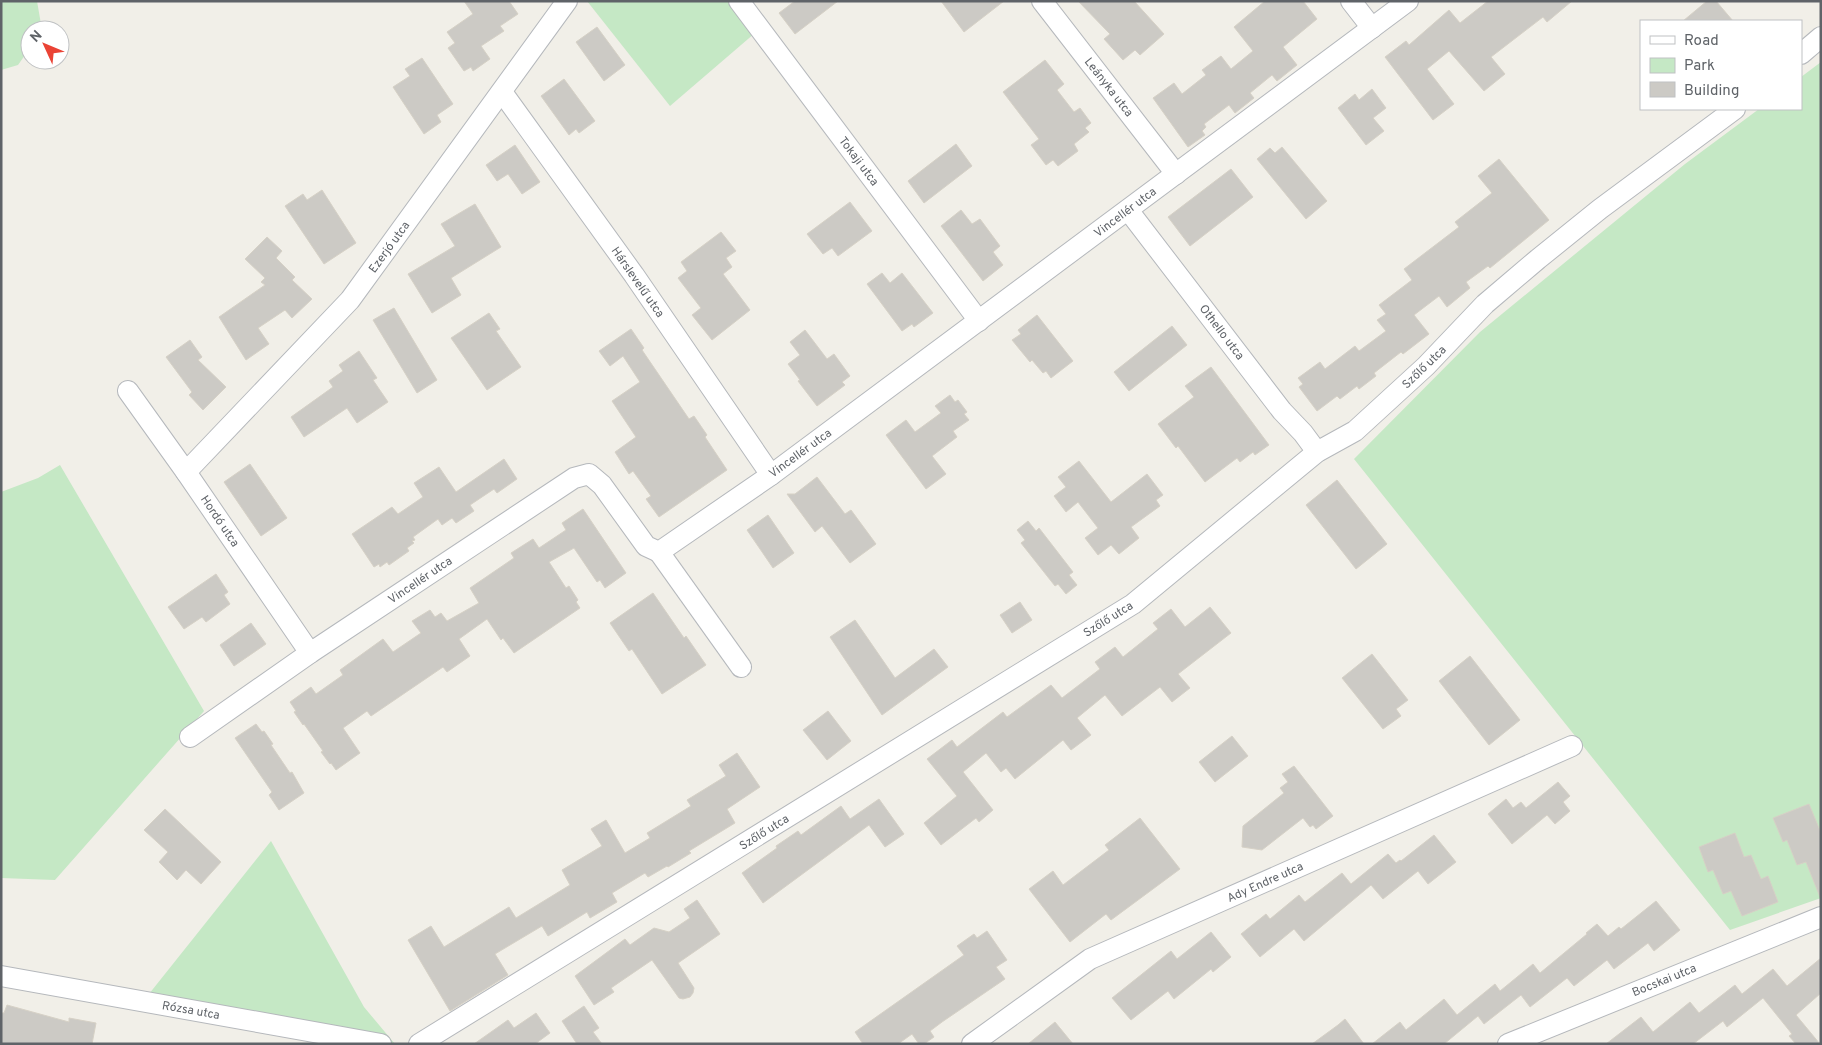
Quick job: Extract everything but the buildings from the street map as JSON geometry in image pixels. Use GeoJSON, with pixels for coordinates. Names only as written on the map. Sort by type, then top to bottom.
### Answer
{"type":"FeatureCollection","features":[{"type":"Feature","properties":{"kind":"street","name":"Ezerjó utca"},"geometry":{"type":"LineString","coordinates":[[186,472],[350,300],[567,1]]}},
{"type":"Feature","properties":{"kind":"street","name":"Tokaji utca"},"geometry":{"type":"LineString","coordinates":[[739,1],[979,321]]}},
{"type":"Feature","properties":{"kind":"street","name":"Leányka utca"},"geometry":{"type":"LineString","coordinates":[[1042,1],[1176,174]]}},
{"type":"Feature","properties":{"kind":"street"},"geometry":{"type":"LineString","coordinates":[[1351,1],[1372,28]]}},
{"type":"Feature","properties":{"kind":"street","name":"Vincellér utca"},"geometry":{"type":"LineString","coordinates":[[190,737],[310,653],[574,478],[589,474],[602,485],[646,546],[659,552],[771,475],[1408,1]]}},
{"type":"Feature","properties":{"kind":"street"},"geometry":{"type":"LineString","coordinates":[[1802,53],[1821,37]]}},
{"type":"Feature","properties":{"kind":"street","name":"Hárslevelű utca"},"geometry":{"type":"LineString","coordinates":[[502,92],[634,275],[771,475]]}},
{"type":"Feature","properties":{"kind":"street","name":"Szőlő utca"},"geometry":{"type":"LineString","coordinates":[[419,1044],[1133,604],[1317,452],[1355,431],[1426,366],[1484,304],[1538,259],[1734,110]]}},
{"type":"Feature","properties":{"kind":"street","name":"Othello utca"},"geometry":{"type":"LineString","coordinates":[[1128,210],[1282,411],[1303,433],[1317,452]]}},
{"type":"Feature","properties":{"kind":"street","name":"Hordó utca"},"geometry":{"type":"LineString","coordinates":[[128,391],[310,653]]}},
{"type":"Feature","properties":{"kind":"street"},"geometry":{"type":"LineString","coordinates":[[659,552],[741,667]]}},
{"type":"Feature","properties":{"kind":"street","name":"Ady Endre utca"},"geometry":{"type":"LineString","coordinates":[[972,1044],[1090,959],[1572,746]]}},
{"type":"Feature","properties":{"kind":"street","name":"Bocskai utca"},"geometry":{"type":"LineString","coordinates":[[1508,1044],[1821,917]]}},
{"type":"Feature","properties":{"kind":"street","name":"Rózsa utca"},"geometry":{"type":"LineString","coordinates":[[1,976],[381,1044]]}},
{"type":"Feature","properties":{"kind":"green space"},"geometry":{"type":"Polygon","coordinates":[[[1,1],[37,1],[40,20],[20,20],[20,62],[18,65],[1,70],[1,1]]]}},
{"type":"Feature","properties":{"kind":"green space"},"geometry":{"type":"Polygon","coordinates":[[[587,1],[732,1],[755,33],[670,106],[587,1]]]}},
{"type":"Feature","properties":{"kind":"green space"},"geometry":{"type":"Polygon","coordinates":[[[1821,62],[1821,898],[1730,930],[1354,459],[1480,332],[1685,164],[1758,110],[1802,110],[1802,76],[1821,62]]]}},
{"type":"Feature","properties":{"kind":"green space"},"geometry":{"type":"Polygon","coordinates":[[[60,465],[204,711],[55,880],[1,878],[1,492],[38,478],[60,465]]]}},
{"type":"Feature","properties":{"kind":"green space"},"geometry":{"type":"Polygon","coordinates":[[[271,841],[364,1007],[395,1044],[377,1044],[145,999],[271,841]]]}}]}
